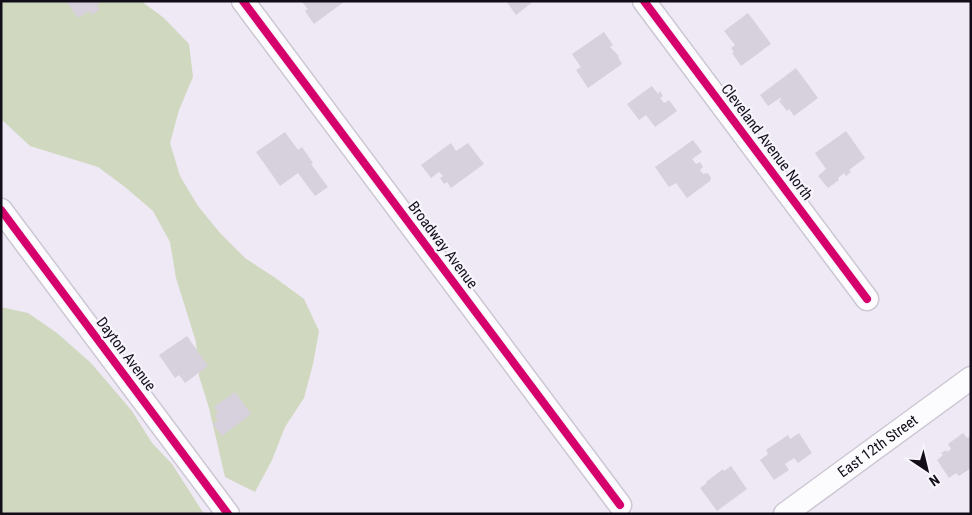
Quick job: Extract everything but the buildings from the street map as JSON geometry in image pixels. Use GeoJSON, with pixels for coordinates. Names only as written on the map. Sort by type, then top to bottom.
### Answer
{"type":"FeatureCollection","features":[{"type":"Feature","properties":{"kind":"street","name":"Broadway Avenue"},"geometry":{"type":"LineString","coordinates":[[243,1],[620,504]]}},
{"type":"Feature","properties":{"kind":"street","name":"Cleveland Avenue North"},"geometry":{"type":"LineString","coordinates":[[644,1],[867,299]]}},
{"type":"Feature","properties":{"kind":"street","name":"Dayton Avenue"},"geometry":{"type":"LineString","coordinates":[[1,210],[228,514]]}},
{"type":"Feature","properties":{"kind":"street","name":"East 12th Street"},"geometry":{"type":"LineString","coordinates":[[785,514],[971,378]]}},
{"type":"Feature","properties":{"kind":"green space"},"geometry":{"type":"Polygon","coordinates":[[[1,1],[141,1],[164,18],[189,44],[193,77],[179,110],[170,143],[180,176],[198,206],[220,233],[245,258],[304,299],[319,331],[304,398],[285,427],[272,460],[255,492],[225,477],[209,408],[199,376],[196,342],[176,278],[170,242],[153,211],[98,167],[30,146],[1,119],[1,1]]]}},
{"type":"Feature","properties":{"kind":"green space"},"geometry":{"type":"Polygon","coordinates":[[[1,307],[28,313],[57,333],[91,363],[132,411],[152,443],[172,464],[204,514],[1,514],[1,307]]]}},
{"type":"Feature","properties":{"kind":"cycle path"},"geometry":{"type":"LineString","coordinates":[[243,1],[620,505]]}},
{"type":"Feature","properties":{"kind":"cycle path"},"geometry":{"type":"LineString","coordinates":[[644,1],[867,299]]}},
{"type":"Feature","properties":{"kind":"cycle path"},"geometry":{"type":"LineString","coordinates":[[1,210],[228,514]]}}]}
